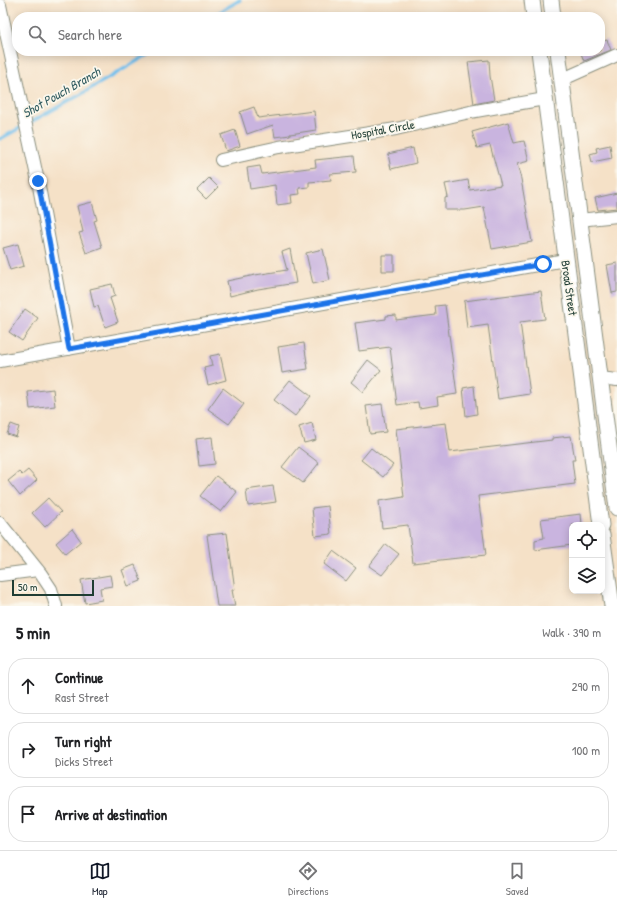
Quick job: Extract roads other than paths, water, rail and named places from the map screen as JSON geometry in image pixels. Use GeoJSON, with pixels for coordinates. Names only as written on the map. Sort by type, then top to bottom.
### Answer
{"type":"FeatureCollection","features":[{"type":"Feature","properties":{"kind":"main road"},"geometry":{"type":"LineString","coordinates":[[532,0],[533,12]]}},
{"type":"Feature","properties":{"kind":"main road"},"geometry":{"type":"LineString","coordinates":[[551,0],[552,12]]}},
{"type":"Feature","properties":{"kind":"main road","name":"Broad Street"},"geometry":{"type":"LineString","coordinates":[[540,56],[565,260],[600,522]]}},
{"type":"Feature","properties":{"kind":"main road","name":"Broad Street"},"geometry":{"type":"LineString","coordinates":[[559,56],[617,506]]}},
{"type":"Feature","properties":{"kind":"main road"},"geometry":{"type":"LineString","coordinates":[[605,556],[612,606]]}},
{"type":"Feature","properties":{"kind":"street"},"geometry":{"type":"LineString","coordinates":[[0,5],[31,149],[69,349]]}},
{"type":"Feature","properties":{"kind":"street"},"geometry":{"type":"LineString","coordinates":[[561,80],[617,55]]}},
{"type":"Feature","properties":{"kind":"street","name":"Hospital Circle"},"geometry":{"type":"LineString","coordinates":[[221,160],[279,147],[396,129],[470,112],[545,100]]}},
{"type":"Feature","properties":{"kind":"street"},"geometry":{"type":"LineString","coordinates":[[580,220],[617,216]]}},
{"type":"Feature","properties":{"kind":"street"},"geometry":{"type":"LineString","coordinates":[[0,361],[565,260]]}},
{"type":"Feature","properties":{"kind":"street"},"geometry":{"type":"LineString","coordinates":[[600,378],[617,380]]}},
{"type":"Feature","properties":{"kind":"street"},"geometry":{"type":"LineString","coordinates":[[598,509],[617,506]]}},
{"type":"Feature","properties":{"kind":"street"},"geometry":{"type":"LineString","coordinates":[[0,524],[38,570],[51,589],[56,606]]}},
{"type":"Feature","properties":{"kind":"street"},"geometry":{"type":"LineString","coordinates":[[0,575],[38,570]]}},
{"type":"Feature","properties":{"kind":"waterway","name":"Shot Pouch Branch"},"geometry":{"type":"LineString","coordinates":[[220,12],[240,0]]}},
{"type":"Feature","properties":{"kind":"waterway","name":"Shot Pouch Branch"},"geometry":{"type":"LineString","coordinates":[[0,139],[80,95],[146,56]]}}]}
